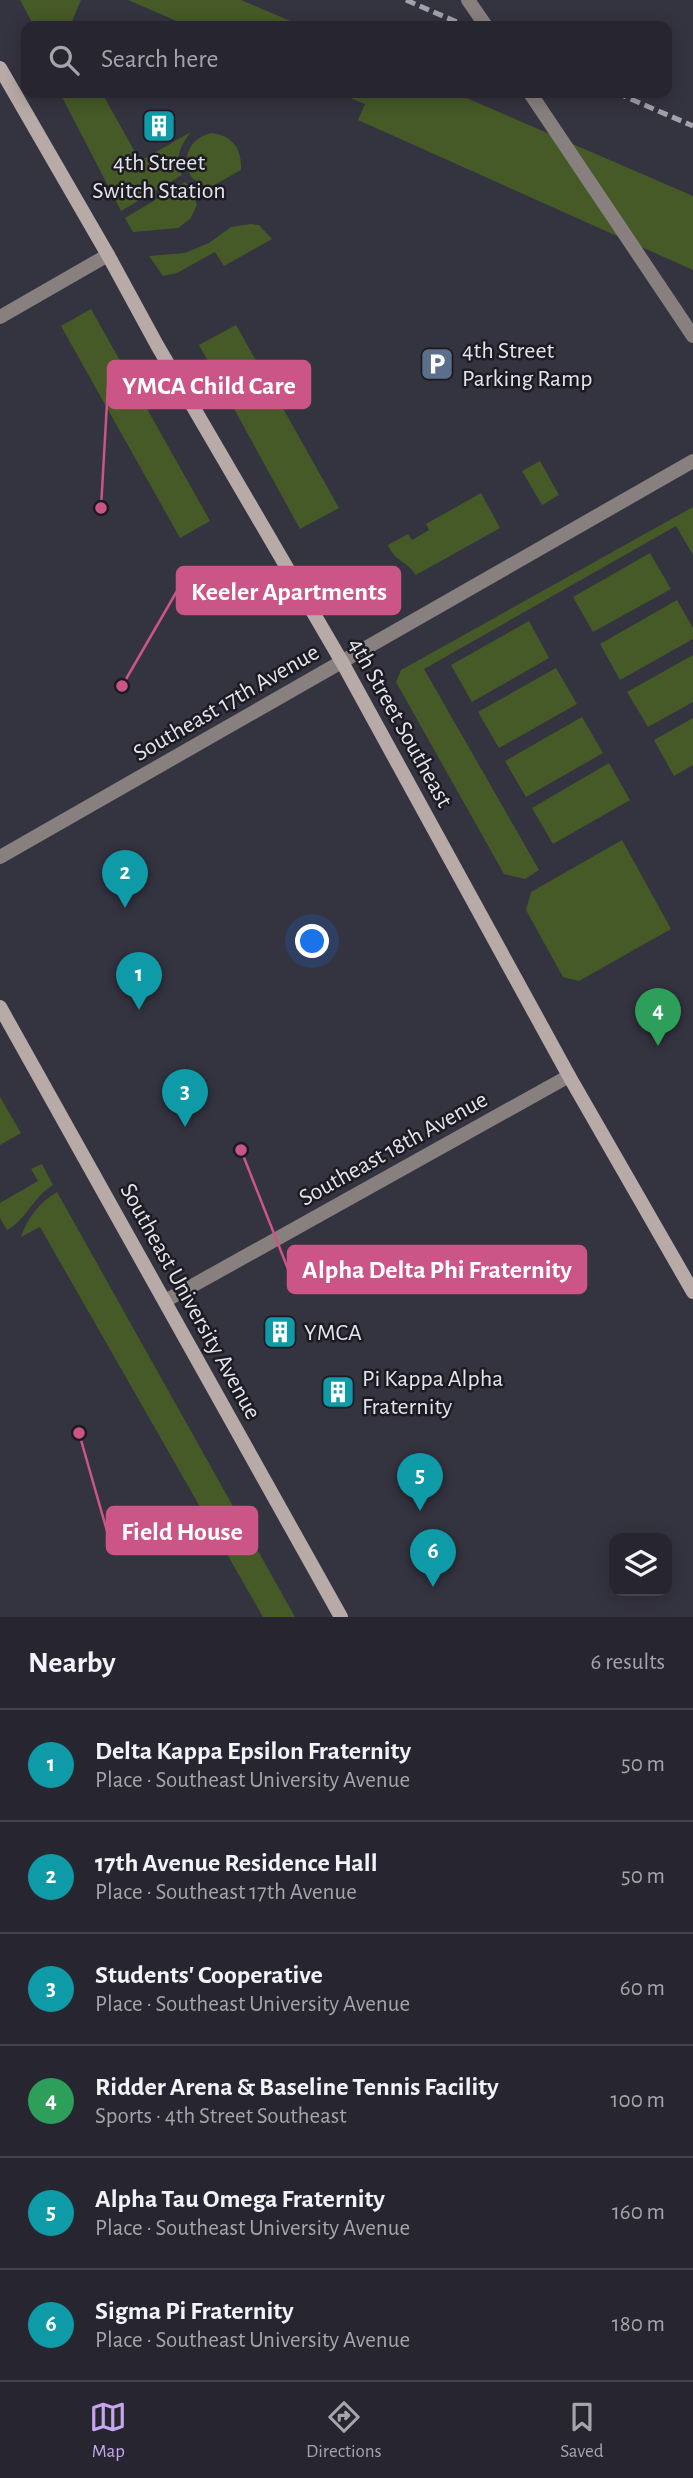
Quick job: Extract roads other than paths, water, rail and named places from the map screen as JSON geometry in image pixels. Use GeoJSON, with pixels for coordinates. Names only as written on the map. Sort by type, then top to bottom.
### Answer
{"type":"FeatureCollection","features":[{"type":"Feature","properties":{"kind":"main road","name":"4th Street Southeast"},"geometry":{"type":"LineString","coordinates":[[0,68],[157,345],[342,662],[569,1076],[693,1292]]}},
{"type":"Feature","properties":{"kind":"main road","name":"Southeast University Avenue"},"geometry":{"type":"LineString","coordinates":[[0,1007],[341,1617]]}},
{"type":"Feature","properties":{"kind":"street"},"geometry":{"type":"LineString","coordinates":[[468,0],[483,21]]}},
{"type":"Feature","properties":{"kind":"street"},"geometry":{"type":"LineString","coordinates":[[533,98],[693,336]]}},
{"type":"Feature","properties":{"kind":"street"},"geometry":{"type":"LineString","coordinates":[[0,317],[107,255]]}},
{"type":"Feature","properties":{"kind":"street","name":"Southeast 17th Avenue"},"geometry":{"type":"LineString","coordinates":[[0,857],[693,461]]}},
{"type":"Feature","properties":{"kind":"street","name":"Southeast 18th Avenue"},"geometry":{"type":"LineString","coordinates":[[166,1301],[569,1076]]}},
{"type":"Feature","properties":{"kind":"railway"},"geometry":{"type":"LineString","coordinates":[[406,0],[454,21]]}},
{"type":"Feature","properties":{"kind":"railway"},"geometry":{"type":"LineString","coordinates":[[629,98],[693,126]]}},
{"type":"Feature","properties":{"kind":"place","name":"4th Street Switch Station"},"geometry":{"type":"Point","coordinates":[159,126]}},
{"type":"Feature","properties":{"kind":"place","name":"4th Street Parking Ramp"},"geometry":{"type":"Point","coordinates":[437,364]}},
{"type":"Feature","properties":{"kind":"place","name":"YMCA Child Care"},"geometry":{"type":"Point","coordinates":[101,508]}},
{"type":"Feature","properties":{"kind":"place","name":"Keeler Apartments"},"geometry":{"type":"Point","coordinates":[122,686]}},
{"type":"Feature","properties":{"kind":"place","name":"17th Avenue Residence Hall"},"geometry":{"type":"Point","coordinates":[125,908]}},
{"type":"Feature","properties":{"kind":"place","name":"Delta Kappa Epsilon Fraternity"},"geometry":{"type":"Point","coordinates":[139,1010]}},
{"type":"Feature","properties":{"kind":"place","name":"Ridder Arena & Baseline Tennis Facility"},"geometry":{"type":"Point","coordinates":[658,1046]}},
{"type":"Feature","properties":{"kind":"place","name":"Students' Cooperative"},"geometry":{"type":"Point","coordinates":[185,1127]}},
{"type":"Feature","properties":{"kind":"place","name":"Alpha Delta Phi Fraternity"},"geometry":{"type":"Point","coordinates":[241,1150]}},
{"type":"Feature","properties":{"kind":"place","name":"YMCA"},"geometry":{"type":"Point","coordinates":[280,1332]}},
{"type":"Feature","properties":{"kind":"place","name":"Pi Kappa Alpha Fraternity"},"geometry":{"type":"Point","coordinates":[338,1392]}},
{"type":"Feature","properties":{"kind":"place","name":"Field House"},"geometry":{"type":"Point","coordinates":[79,1433]}},
{"type":"Feature","properties":{"kind":"place","name":"Alpha Tau Omega Fraternity"},"geometry":{"type":"Point","coordinates":[420,1511]}},
{"type":"Feature","properties":{"kind":"place","name":"Sigma Pi Fraternity"},"geometry":{"type":"Point","coordinates":[433,1587]}}]}
